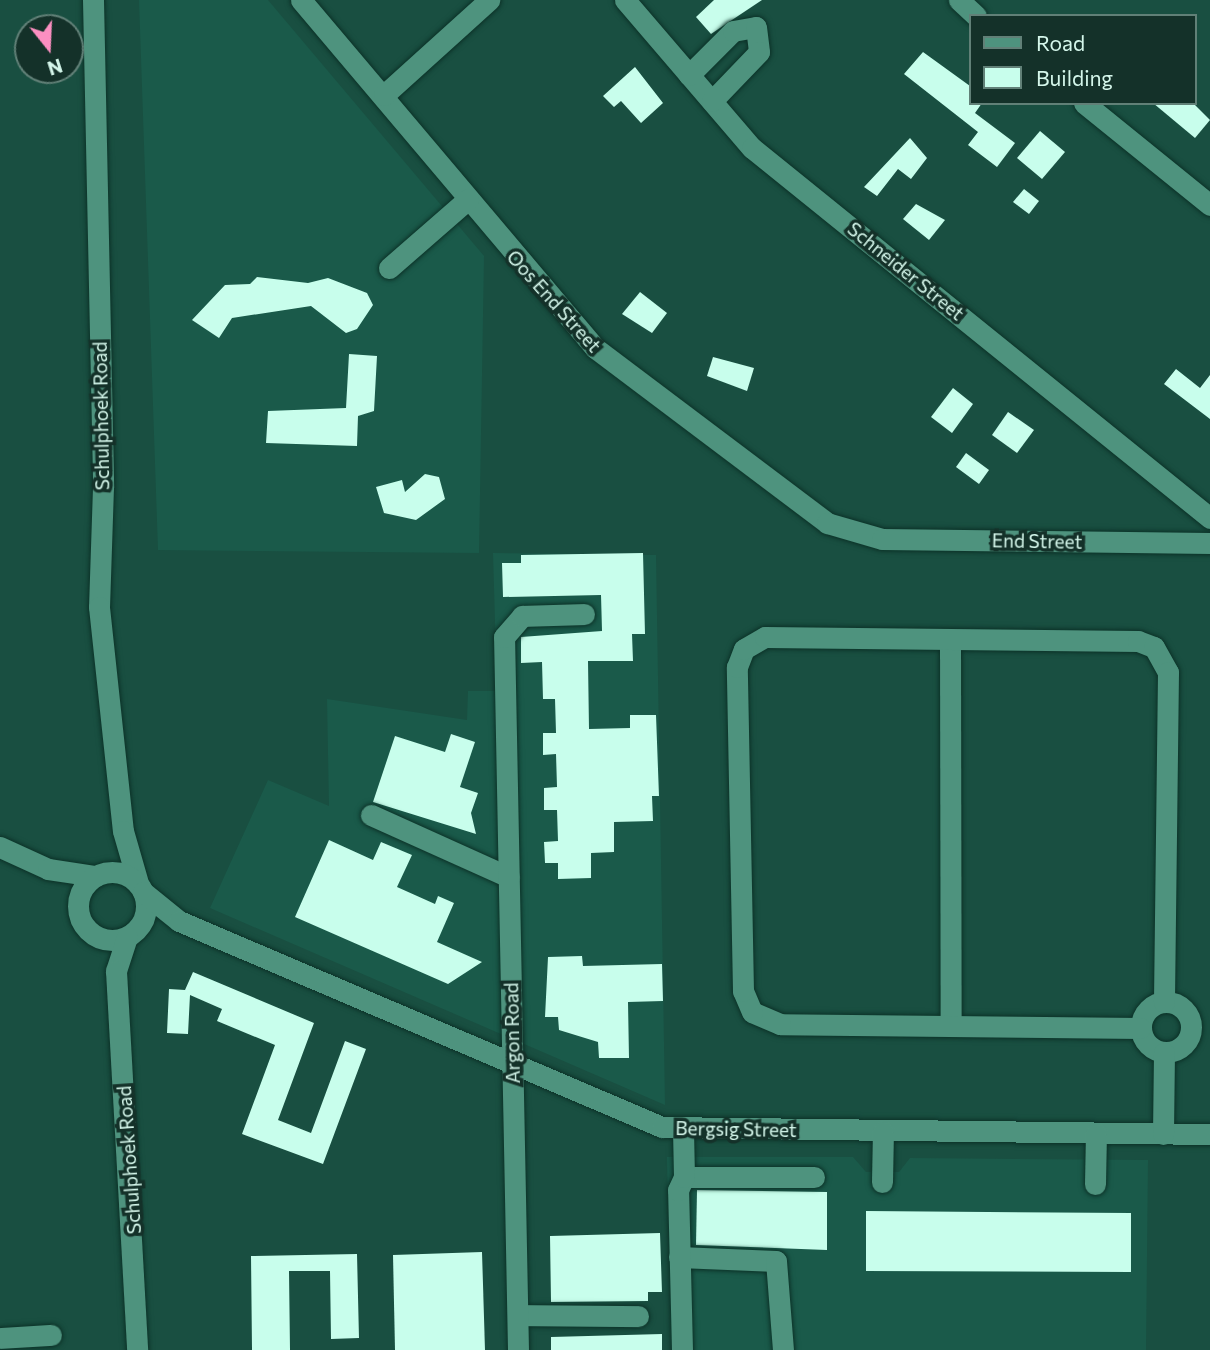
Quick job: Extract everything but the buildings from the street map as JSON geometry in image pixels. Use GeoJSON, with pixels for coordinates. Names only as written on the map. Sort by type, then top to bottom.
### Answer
{"type":"FeatureCollection","features":[{"type":"Feature","properties":{"kind":"street","name":"Schulphoek Road"},"geometry":{"type":"LineString","coordinates":[[93,0],[103,487],[99,607],[123,831],[140,888]]}},
{"type":"Feature","properties":{"kind":"street","name":"Oos End Street"},"geometry":{"type":"LineString","coordinates":[[301,0],[384,94],[556,309],[628,378],[810,512],[864,536]]}},
{"type":"Feature","properties":{"kind":"street"},"geometry":{"type":"LineString","coordinates":[[384,94],[489,0]]}},
{"type":"Feature","properties":{"kind":"street","name":"Schneider Street"},"geometry":{"type":"LineString","coordinates":[[625,0],[762,156],[1210,518]]}},
{"type":"Feature","properties":{"kind":"street"},"geometry":{"type":"LineString","coordinates":[[959,0],[974,14]]}},
{"type":"Feature","properties":{"kind":"street"},"geometry":{"type":"LineString","coordinates":[[689,75],[733,31],[756,27],[760,52],[712,102]]}},
{"type":"Feature","properties":{"kind":"street"},"geometry":{"type":"LineString","coordinates":[[1086,105],[1210,205]]}},
{"type":"Feature","properties":{"kind":"street"},"geometry":{"type":"LineString","coordinates":[[389,268],[468,199]]}},
{"type":"Feature","properties":{"kind":"street","name":"End Street"},"geometry":{"type":"LineString","coordinates":[[864,536],[1210,543]]}},
{"type":"Feature","properties":{"kind":"street","name":"Argon Road"},"geometry":{"type":"LineString","coordinates":[[518,1350],[505,637],[511,622],[522,616],[584,614]]}},
{"type":"Feature","properties":{"kind":"street"},"geometry":{"type":"LineString","coordinates":[[1140,1028],[772,1023],[748,1006],[737,667],[744,649],[765,637],[1138,641],[1164,659],[1164,1002]]}},
{"type":"Feature","properties":{"kind":"street"},"geometry":{"type":"LineString","coordinates":[[950,640],[951,1026]]}},
{"type":"Feature","properties":{"kind":"street"},"geometry":{"type":"LineString","coordinates":[[371,815],[509,877]]}},
{"type":"Feature","properties":{"kind":"street"},"geometry":{"type":"LineString","coordinates":[[78,906],[83,888],[99,874],[123,831]]}},
{"type":"Feature","properties":{"kind":"street"},"geometry":{"type":"LineString","coordinates":[[0,847],[48,869],[99,874],[120,873],[140,888],[146,912],[132,933]]}},
{"type":"Feature","properties":{"kind":"street"},"geometry":{"type":"LineString","coordinates":[[48,869],[78,906],[83,925],[98,937],[132,933],[179,921]]}},
{"type":"Feature","properties":{"kind":"street","name":"Bergsig Street"},"geometry":{"type":"LineString","coordinates":[[140,888],[179,921],[647,1123],[683,1130],[1210,1134]]}},
{"type":"Feature","properties":{"kind":"street","name":"Schulphoek Road"},"geometry":{"type":"LineString","coordinates":[[116,971],[132,933]]}},
{"type":"Feature","properties":{"kind":"street","name":"Schulphoek Road"},"geometry":{"type":"LineString","coordinates":[[98,937],[116,971],[136,1350]]}},
{"type":"Feature","properties":{"kind":"street"},"geometry":{"type":"LineString","coordinates":[[1164,1002],[1183,1009],[1191,1027],[1183,1046],[1164,1053],[1150,1047],[1140,1028],[1147,1010],[1164,1002]]}},
{"type":"Feature","properties":{"kind":"street"},"geometry":{"type":"LineString","coordinates":[[1163,1134],[1164,1053]]}},
{"type":"Feature","properties":{"kind":"street"},"geometry":{"type":"LineString","coordinates":[[681,1350],[678,1190],[684,1177],[683,1130]]}},
{"type":"Feature","properties":{"kind":"street"},"geometry":{"type":"LineString","coordinates":[[882,1182],[883,1132]]}},
{"type":"Feature","properties":{"kind":"street"},"geometry":{"type":"LineString","coordinates":[[1095,1184],[1096,1134]]}},
{"type":"Feature","properties":{"kind":"street"},"geometry":{"type":"LineString","coordinates":[[684,1177],[814,1178]]}},
{"type":"Feature","properties":{"kind":"street"},"geometry":{"type":"LineString","coordinates":[[679,1257],[776,1261],[783,1350]]}},
{"type":"Feature","properties":{"kind":"street"},"geometry":{"type":"LineString","coordinates":[[518,1315],[638,1316]]}},
{"type":"Feature","properties":{"kind":"street"},"geometry":{"type":"LineString","coordinates":[[0,1338],[51,1335]]}},
{"type":"Feature","properties":{"kind":"shaded area"},"geometry":{"type":"Polygon","coordinates":[[[139,0],[268,0],[484,256],[479,553],[158,550],[139,0]]]}},
{"type":"Feature","properties":{"kind":"shaded area"},"geometry":{"type":"Polygon","coordinates":[[[493,553],[656,555],[665,1105],[210,908],[268,780],[329,806],[327,699],[467,720],[468,691],[497,691],[493,553]]]}},
{"type":"Feature","properties":{"kind":"shaded area"},"geometry":{"type":"Polygon","coordinates":[[[667,1157],[853,1157],[866,1172],[899,1172],[910,1158],[1148,1160],[1146,1350],[671,1350],[667,1157]]]}}]}
